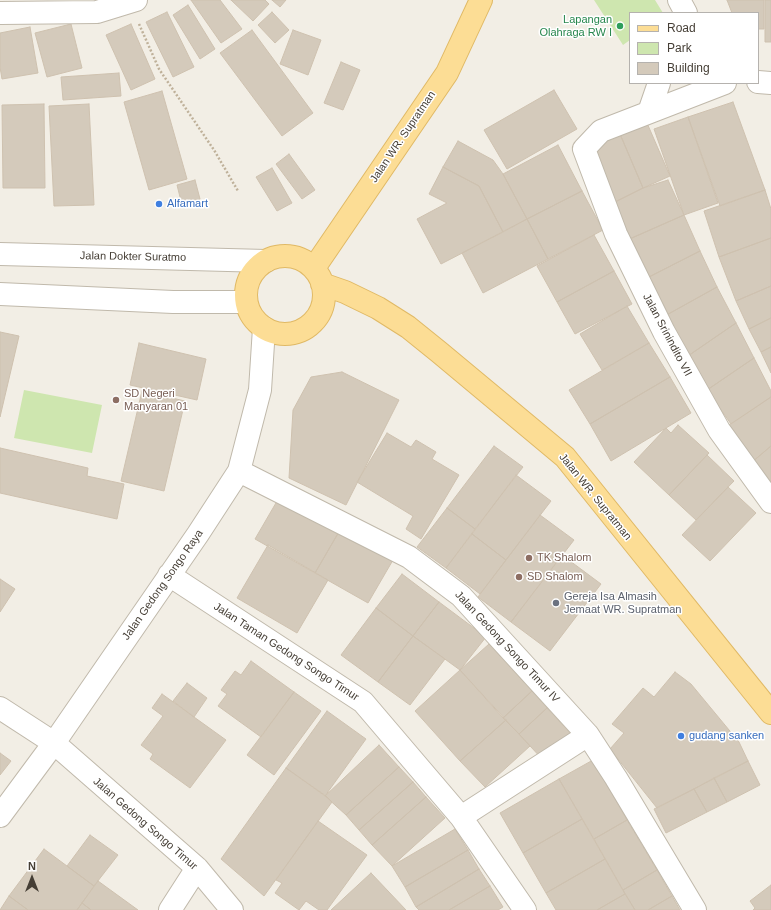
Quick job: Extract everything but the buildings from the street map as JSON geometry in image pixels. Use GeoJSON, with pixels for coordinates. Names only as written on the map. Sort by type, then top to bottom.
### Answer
{"type":"FeatureCollection","features":[{"type":"Feature","properties":{"kind":"main road","name":"Jalan WR. Supratman"},"geometry":{"type":"LineString","coordinates":[[481,0],[447,73],[318,276],[345,292],[378,308],[408,327],[565,457],[771,713]]}},
{"type":"Feature","properties":{"kind":"main road"},"geometry":{"type":"LineString","coordinates":[[282,256],[300,258],[318,276],[325,295],[320,315],[305,330],[284,335],[264,328],[255,321],[246,302],[247,286],[254,272],[266,261],[282,256]]}},
{"type":"Feature","properties":{"kind":"street"},"geometry":{"type":"LineString","coordinates":[[0,13],[97,12],[126,2]]}},
{"type":"Feature","properties":{"kind":"street"},"geometry":{"type":"LineString","coordinates":[[649,112],[659,84]]}},
{"type":"Feature","properties":{"kind":"street"},"geometry":{"type":"LineString","coordinates":[[649,112],[722,84]]}},
{"type":"Feature","properties":{"kind":"street","name":"Jalan Srinindito VII"},"geometry":{"type":"LineString","coordinates":[[649,112],[601,131],[584,149],[585,155],[616,234],[664,332],[719,430],[771,502]]}},
{"type":"Feature","properties":{"kind":"street","name":"Jalan Dokter Suratmo"},"geometry":{"type":"LineString","coordinates":[[0,254],[266,261]]}},
{"type":"Feature","properties":{"kind":"street"},"geometry":{"type":"LineString","coordinates":[[0,294],[173,302],[246,302]]}},
{"type":"Feature","properties":{"kind":"street","name":"Jalan Gedong Songo Raya"},"geometry":{"type":"LineString","coordinates":[[0,816],[54,743],[239,471],[260,390],[264,328]]}},
{"type":"Feature","properties":{"kind":"street","name":"Jalan Gedong Songo Timur IV"},"geometry":{"type":"LineString","coordinates":[[239,471],[409,557],[461,596],[588,735],[616,778],[695,910]]}},
{"type":"Feature","properties":{"kind":"street","name":"Jalan Taman Gedong Songo Timur"},"geometry":{"type":"LineString","coordinates":[[169,575],[363,702],[461,817],[525,910]]}},
{"type":"Feature","properties":{"kind":"street","name":"Jalan Gedong Songo Timur"},"geometry":{"type":"LineString","coordinates":[[0,708],[54,743],[197,868],[232,910]]}},
{"type":"Feature","properties":{"kind":"street"},"geometry":{"type":"LineString","coordinates":[[461,817],[588,735]]}},
{"type":"Feature","properties":{"kind":"street"},"geometry":{"type":"LineString","coordinates":[[170,910],[197,868]]}},
{"type":"Feature","properties":{"kind":"path"},"geometry":{"type":"LineString","coordinates":[[126,2],[159,69],[214,150],[238,191]]}},
{"type":"Feature","properties":{"kind":"green space","name":"Lapangan Olahraga RW I"},"geometry":{"type":"Polygon","coordinates":[[[594,0],[655,0],[662,12],[629,12],[629,41],[623,45],[594,0]]]}},
{"type":"Feature","properties":{"kind":"green space"},"geometry":{"type":"Polygon","coordinates":[[[24,390],[102,405],[92,453],[14,438],[24,390]]]}},
{"type":"Feature","properties":{"kind":"place","name":"Lapangan Olahraga RW I"},"geometry":{"type":"Point","coordinates":[620,26]}},
{"type":"Feature","properties":{"kind":"place","name":"Alfamart"},"geometry":{"type":"Point","coordinates":[159,204]}},
{"type":"Feature","properties":{"kind":"place","name":"SD Negeri Manyaran 01"},"geometry":{"type":"Point","coordinates":[116,400]}},
{"type":"Feature","properties":{"kind":"place","name":"TK Shalom"},"geometry":{"type":"Point","coordinates":[529,558]}},
{"type":"Feature","properties":{"kind":"place","name":"SD Shalom"},"geometry":{"type":"Point","coordinates":[519,577]}},
{"type":"Feature","properties":{"kind":"place","name":"Gereja Isa Almasih Jemaat WR. Supratman"},"geometry":{"type":"Point","coordinates":[556,603]}},
{"type":"Feature","properties":{"kind":"place","name":"gudang sanken"},"geometry":{"type":"Point","coordinates":[681,736]}}]}
